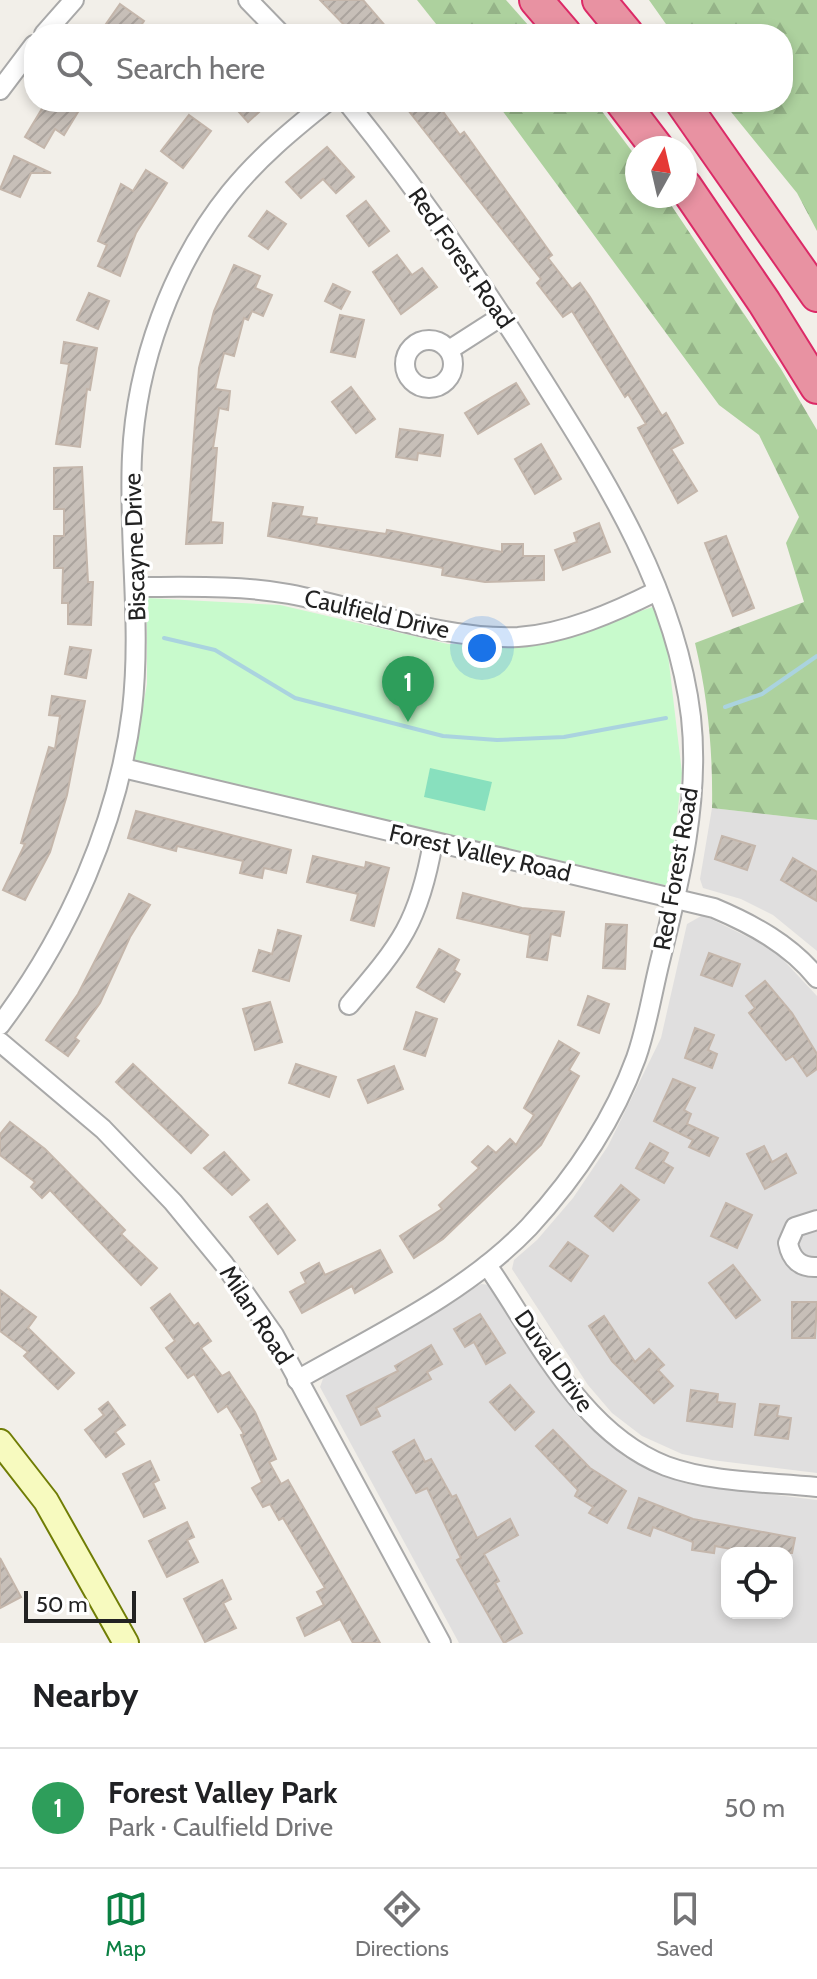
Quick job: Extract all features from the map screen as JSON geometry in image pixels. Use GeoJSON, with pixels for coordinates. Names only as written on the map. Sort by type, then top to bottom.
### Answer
{"type":"FeatureCollection","features":[{"type":"Feature","properties":{"kind":"highway"},"geometry":{"type":"LineString","coordinates":[[536,0],[556,24]]}},
{"type":"Feature","properties":{"kind":"highway"},"geometry":{"type":"LineString","coordinates":[[599,0],[619,24]]}},
{"type":"Feature","properties":{"kind":"highway"},"geometry":{"type":"LineString","coordinates":[[630,112],[648,136]]}},
{"type":"Feature","properties":{"kind":"highway"},"geometry":{"type":"LineString","coordinates":[[689,112],[817,295]]}},
{"type":"Feature","properties":{"kind":"highway"},"geometry":{"type":"LineString","coordinates":[[697,204],[817,387]]}},
{"type":"Feature","properties":{"kind":"street"},"geometry":{"type":"LineString","coordinates":[[53,24],[74,0]]}},
{"type":"Feature","properties":{"kind":"street"},"geometry":{"type":"LineString","coordinates":[[248,0],[271,24]]}},
{"type":"Feature","properties":{"kind":"street"},"geometry":{"type":"LineString","coordinates":[[0,90],[24,58]]}},
{"type":"Feature","properties":{"kind":"street","name":"Biscayne Drive"},"geometry":{"type":"LineString","coordinates":[[0,1025],[57,936],[79,892],[123,768],[137,653],[132,457],[137,400],[151,345],[197,242],[229,194],[274,145],[315,112]]}},
{"type":"Feature","properties":{"kind":"street","name":"Red Forest Road"},"geometry":{"type":"LineString","coordinates":[[297,1380],[487,1265],[528,1227],[595,1143],[618,1101],[637,1056],[676,898],[690,823],[693,756],[685,677],[676,641],[625,515],[502,316],[355,112]]}},
{"type":"Feature","properties":{"kind":"street"},"geometry":{"type":"LineString","coordinates":[[449,350],[502,316]]}},
{"type":"Feature","properties":{"kind":"street","name":"Caulfield Drive"},"geometry":{"type":"LineString","coordinates":[[137,587],[234,587],[288,594],[452,631],[519,637],[560,630],[657,591]]}},
{"type":"Feature","properties":{"kind":"street","name":"Forest Valley Road"},"geometry":{"type":"LineString","coordinates":[[123,768],[714,908],[750,923],[782,945],[817,978]]}},
{"type":"Feature","properties":{"kind":"street"},"geometry":{"type":"LineString","coordinates":[[349,1005],[398,948],[415,914],[433,842]]}},
{"type":"Feature","properties":{"kind":"street","name":"Milan Road"},"geometry":{"type":"LineString","coordinates":[[0,1042],[103,1129],[173,1202],[224,1264],[274,1335],[441,1643]]}},
{"type":"Feature","properties":{"kind":"street"},"geometry":{"type":"LineString","coordinates":[[817,1220],[795,1227],[788,1243],[794,1260],[801,1265],[817,1267]]}},
{"type":"Feature","properties":{"kind":"street","name":"Duval Drive"},"geometry":{"type":"LineString","coordinates":[[487,1265],[596,1421],[632,1447],[666,1466],[817,1487]]}},
{"type":"Feature","properties":{"kind":"street"},"geometry":{"type":"LineString","coordinates":[[0,1442],[46,1501],[126,1643]]}},
{"type":"Feature","properties":{"kind":"shaded area"},"geometry":{"type":"Polygon","coordinates":[[[712,808],[817,820],[817,951],[773,915],[741,899],[703,888],[700,879],[712,808]]]}},
{"type":"Feature","properties":{"kind":"shaded area"},"geometry":{"type":"Polygon","coordinates":[[[703,915],[774,950],[817,996],[817,1473],[682,1454],[642,1436],[612,1413],[588,1385],[512,1269],[514,1260],[537,1240],[573,1198],[608,1146],[661,1038],[687,924],[703,915]]]}},
{"type":"Feature","properties":{"kind":"shaded area"},"geometry":{"type":"Polygon","coordinates":[[[481,1284],[491,1285],[581,1420],[626,1458],[687,1484],[817,1500],[817,1643],[459,1643],[320,1387],[324,1376],[481,1284]]]}},
{"type":"Feature","properties":{"kind":"green space"},"geometry":{"type":"Polygon","coordinates":[[[417,0],[506,0],[527,24],[436,24],[417,0]]]}},
{"type":"Feature","properties":{"kind":"green space"},"geometry":{"type":"Polygon","coordinates":[[[649,0],[817,0],[817,231],[797,193],[731,112],[793,112],[793,24],[666,24],[649,0]]]}},
{"type":"Feature","properties":{"kind":"green space"},"geometry":{"type":"Polygon","coordinates":[[[503,112],[602,112],[625,142],[625,208],[673,208],[781,369],[817,430],[817,820],[712,808],[709,725],[695,643],[804,602],[786,543],[799,517],[759,435],[719,405],[503,112]]]}},
{"type":"Feature","properties":{"kind":"green space"},"geometry":{"type":"Polygon","coordinates":[[[147,598],[280,605],[448,644],[537,645],[662,604],[682,773],[669,886],[133,761],[147,684],[147,598]]]}},
{"type":"Feature","properties":{"kind":"green space"},"geometry":{"type":"Polygon","coordinates":[[[430,768],[492,782],[485,811],[424,797],[430,768]]]}},
{"type":"Feature","properties":{"kind":"building"},"geometry":{"type":"Polygon","coordinates":[[[320,0],[363,0],[384,24],[343,24],[320,0]]]}},
{"type":"Feature","properties":{"kind":"building"},"geometry":{"type":"Polygon","coordinates":[[[120,4],[144,21],[142,24],[106,24],[120,4]]]}},
{"type":"Feature","properties":{"kind":"building"},"geometry":{"type":"Polygon","coordinates":[[[40,112],[78,112],[64,135],[55,129],[44,148],[25,137],[40,112]]]}},
{"type":"Feature","properties":{"kind":"building"},"geometry":{"type":"Polygon","coordinates":[[[239,112],[259,112],[248,122],[239,112]]]}},
{"type":"Feature","properties":{"kind":"building"},"geometry":{"type":"Polygon","coordinates":[[[410,112],[443,112],[460,135],[464,132],[552,255],[548,258],[572,289],[580,283],[662,416],[666,413],[683,443],[671,449],[697,491],[678,503],[638,428],[646,424],[628,394],[625,397],[572,311],[563,317],[537,283],[541,279],[410,112]]]}},
{"type":"Feature","properties":{"kind":"building"},"geometry":{"type":"Polygon","coordinates":[[[189,115],[211,131],[183,168],[161,151],[189,115]]]}},
{"type":"Feature","properties":{"kind":"building"},"geometry":{"type":"Polygon","coordinates":[[[327,147],[354,177],[336,193],[323,179],[301,198],[286,182],[327,147]]]}},
{"type":"Feature","properties":{"kind":"building"},"geometry":{"type":"Polygon","coordinates":[[[14,156],[51,173],[31,173],[20,197],[0,189],[14,156]]]}},
{"type":"Feature","properties":{"kind":"building"},"geometry":{"type":"Polygon","coordinates":[[[146,170],[167,183],[136,233],[120,276],[98,266],[107,245],[98,241],[121,184],[133,191],[146,170]]]}},
{"type":"Feature","properties":{"kind":"building"},"geometry":{"type":"Polygon","coordinates":[[[366,201],[389,231],[369,246],[347,216],[366,201]]]}},
{"type":"Feature","properties":{"kind":"building"},"geometry":{"type":"Polygon","coordinates":[[[267,211],[286,224],[268,249],[249,236],[267,211]]]}},
{"type":"Feature","properties":{"kind":"building"},"geometry":{"type":"Polygon","coordinates":[[[397,255],[412,275],[422,268],[437,287],[401,314],[373,272],[397,255]]]}},
{"type":"Feature","properties":{"kind":"building"},"geometry":{"type":"Polygon","coordinates":[[[234,265],[260,276],[255,288],[272,295],[263,316],[252,311],[248,320],[244,318],[234,356],[224,353],[215,389],[230,391],[228,410],[219,408],[213,448],[217,448],[211,522],[223,523],[222,543],[186,544],[199,368],[214,311],[234,265]]]}},
{"type":"Feature","properties":{"kind":"building"},"geometry":{"type":"Polygon","coordinates":[[[333,284],[350,292],[341,309],[325,301],[333,284]]]}},
{"type":"Feature","properties":{"kind":"building"},"geometry":{"type":"Polygon","coordinates":[[[89,293],[109,301],[98,329],[77,320],[89,293]]]}},
{"type":"Feature","properties":{"kind":"building"},"geometry":{"type":"Polygon","coordinates":[[[340,315],[364,320],[355,357],[331,352],[340,315]]]}},
{"type":"Feature","properties":{"kind":"building"},"geometry":{"type":"Polygon","coordinates":[[[64,342],[97,348],[90,390],[87,389],[80,447],[56,444],[69,364],[61,363],[64,342]]]}},
{"type":"Feature","properties":{"kind":"building"},"geometry":{"type":"Polygon","coordinates":[[[516,383],[529,404],[478,434],[465,413],[516,383]]]}},
{"type":"Feature","properties":{"kind":"building"},"geometry":{"type":"Polygon","coordinates":[[[351,387],[375,419],[356,433],[332,402],[351,387]]]}},
{"type":"Feature","properties":{"kind":"building"},"geometry":{"type":"Polygon","coordinates":[[[400,429],[443,435],[440,456],[418,453],[417,460],[396,457],[400,429]]]}},
{"type":"Feature","properties":{"kind":"building"},"geometry":{"type":"Polygon","coordinates":[[[541,444],[561,479],[535,494],[515,459],[541,444]]]}},
{"type":"Feature","properties":{"kind":"building"},"geometry":{"type":"Polygon","coordinates":[[[82,467],[88,582],[93,582],[91,625],[68,624],[68,603],[62,603],[63,568],[54,568],[54,536],[64,536],[64,509],[54,509],[54,468],[82,467]]]}},
{"type":"Feature","properties":{"kind":"building"},"geometry":{"type":"Polygon","coordinates":[[[273,503],[303,507],[301,516],[317,518],[316,524],[386,534],[387,530],[502,552],[502,544],[523,544],[523,556],[544,556],[544,580],[485,582],[442,575],[443,568],[268,536],[273,503]]]}},
{"type":"Feature","properties":{"kind":"building"},"geometry":{"type":"Polygon","coordinates":[[[599,523],[610,552],[563,570],[555,550],[577,542],[574,533],[599,523]]]}},
{"type":"Feature","properties":{"kind":"building"},"geometry":{"type":"Polygon","coordinates":[[[726,536],[754,608],[733,616],[705,543],[726,536]]]}},
{"type":"Feature","properties":{"kind":"building"},"geometry":{"type":"Polygon","coordinates":[[[70,647],[91,650],[86,678],[65,674],[70,647]]]}},
{"type":"Feature","properties":{"kind":"building"},"geometry":{"type":"Polygon","coordinates":[[[52,696],[85,701],[67,795],[50,852],[25,900],[3,890],[25,844],[21,843],[49,747],[55,749],[60,716],[49,715],[52,696]]]}},
{"type":"Feature","properties":{"kind":"building"},"geometry":{"type":"Polygon","coordinates":[[[136,811],[291,850],[286,873],[264,868],[262,878],[240,873],[243,861],[177,846],[176,851],[128,838],[136,811]]]}},
{"type":"Feature","properties":{"kind":"building"},"geometry":{"type":"Polygon","coordinates":[[[722,836],[755,846],[747,870],[715,859],[722,836]]]}},
{"type":"Feature","properties":{"kind":"building"},"geometry":{"type":"Polygon","coordinates":[[[313,856],[365,868],[366,862],[389,868],[374,926],[351,920],[358,894],[307,882],[313,856]]]}},
{"type":"Feature","properties":{"kind":"building"},"geometry":{"type":"Polygon","coordinates":[[[793,858],[817,872],[817,901],[781,880],[793,858]]]}},
{"type":"Feature","properties":{"kind":"building"},"geometry":{"type":"Polygon","coordinates":[[[463,893],[522,908],[564,912],[560,936],[551,934],[547,960],[527,957],[530,935],[457,918],[463,893]]]}},
{"type":"Feature","properties":{"kind":"building"},"geometry":{"type":"Polygon","coordinates":[[[129,894],[150,905],[130,937],[100,1003],[75,1038],[79,1041],[68,1056],[46,1040],[78,994],[129,894]]]}},
{"type":"Feature","properties":{"kind":"building"},"geometry":{"type":"Polygon","coordinates":[[[606,924],[627,925],[625,969],[603,968],[606,924]]]}},
{"type":"Feature","properties":{"kind":"building"},"geometry":{"type":"Polygon","coordinates":[[[278,930],[301,936],[289,981],[253,971],[259,950],[272,954],[278,930]]]}},
{"type":"Feature","properties":{"kind":"building"},"geometry":{"type":"Polygon","coordinates":[[[439,949],[459,960],[454,970],[460,974],[444,1002],[417,987],[439,949]]]}},
{"type":"Feature","properties":{"kind":"building"},"geometry":{"type":"Polygon","coordinates":[[[709,953],[740,964],[732,986],[701,975],[709,953]]]}},
{"type":"Feature","properties":{"kind":"building"},"geometry":{"type":"Polygon","coordinates":[[[765,981],[792,1013],[817,1054],[817,1069],[807,1076],[793,1056],[786,1060],[749,1013],[755,1008],[746,996],[765,981]]]}},
{"type":"Feature","properties":{"kind":"building"},"geometry":{"type":"Polygon","coordinates":[[[588,996],[609,1004],[599,1033],[578,1025],[588,996]]]}},
{"type":"Feature","properties":{"kind":"building"},"geometry":{"type":"Polygon","coordinates":[[[270,1002],[282,1042],[255,1050],[243,1009],[270,1002]]]}},
{"type":"Feature","properties":{"kind":"building"},"geometry":{"type":"Polygon","coordinates":[[[416,1012],[437,1019],[425,1056],[404,1049],[416,1012]]]}},
{"type":"Feature","properties":{"kind":"building"},"geometry":{"type":"Polygon","coordinates":[[[695,1028],[714,1035],[708,1050],[717,1054],[712,1068],[685,1058],[695,1028]]]}},
{"type":"Feature","properties":{"kind":"building"},"geometry":{"type":"Polygon","coordinates":[[[559,1041],[579,1053],[569,1070],[579,1076],[541,1145],[443,1239],[414,1258],[400,1236],[442,1209],[439,1205],[479,1168],[472,1162],[488,1146],[496,1153],[510,1139],[516,1145],[534,1115],[524,1108],[559,1041]]]}},
{"type":"Feature","properties":{"kind":"building"},"geometry":{"type":"Polygon","coordinates":[[[133,1064],[208,1135],[191,1153],[116,1082],[133,1064]]]}},
{"type":"Feature","properties":{"kind":"building"},"geometry":{"type":"Polygon","coordinates":[[[296,1064],[336,1077],[329,1097],[289,1083],[296,1064]]]}},
{"type":"Feature","properties":{"kind":"building"},"geometry":{"type":"Polygon","coordinates":[[[394,1066],[403,1089],[368,1103],[358,1080],[394,1066]]]}},
{"type":"Feature","properties":{"kind":"building"},"geometry":{"type":"Polygon","coordinates":[[[673,1079],[695,1088],[684,1110],[691,1114],[687,1124],[718,1138],[709,1156],[689,1147],[693,1140],[654,1121],[673,1079]]]}},
{"type":"Feature","properties":{"kind":"building"},"geometry":{"type":"Polygon","coordinates":[[[10,1122],[45,1149],[125,1230],[121,1234],[157,1268],[141,1285],[50,1190],[42,1198],[31,1187],[35,1182],[0,1155],[0,1134],[10,1122]]]}},
{"type":"Feature","properties":{"kind":"building"},"geometry":{"type":"Polygon","coordinates":[[[650,1143],[668,1153],[663,1162],[673,1168],[664,1183],[636,1168],[650,1143]]]}},
{"type":"Feature","properties":{"kind":"building"},"geometry":{"type":"Polygon","coordinates":[[[764,1146],[772,1162],[786,1154],[796,1173],[765,1189],[747,1154],[764,1146]]]}},
{"type":"Feature","properties":{"kind":"building"},"geometry":{"type":"Polygon","coordinates":[[[224,1152],[249,1180],[232,1195],[204,1168],[224,1152]]]}},
{"type":"Feature","properties":{"kind":"building"},"geometry":{"type":"Polygon","coordinates":[[[621,1185],[639,1200],[613,1231],[595,1216],[621,1185]]]}},
{"type":"Feature","properties":{"kind":"building"},"geometry":{"type":"Polygon","coordinates":[[[726,1203],[752,1215],[737,1248],[711,1236],[726,1203]]]}},
{"type":"Feature","properties":{"kind":"building"},"geometry":{"type":"Polygon","coordinates":[[[267,1204],[295,1240],[278,1254],[250,1217],[267,1204]]]}},
{"type":"Feature","properties":{"kind":"building"},"geometry":{"type":"Polygon","coordinates":[[[568,1242],[588,1256],[571,1281],[550,1266],[568,1242]]]}},
{"type":"Feature","properties":{"kind":"building"},"geometry":{"type":"Polygon","coordinates":[[[380,1250],[392,1272],[355,1293],[352,1286],[302,1313],[290,1292],[306,1283],[301,1273],[319,1263],[325,1275],[380,1250]]]}},
{"type":"Feature","properties":{"kind":"building"},"geometry":{"type":"Polygon","coordinates":[[[733,1265],[760,1300],[736,1318],[709,1283],[733,1265]]]}},
{"type":"Feature","properties":{"kind":"building"},"geometry":{"type":"Polygon","coordinates":[[[0,1290],[36,1317],[28,1328],[74,1373],[58,1389],[24,1356],[28,1352],[0,1331],[0,1290]]]}},
{"type":"Feature","properties":{"kind":"building"},"geometry":{"type":"Polygon","coordinates":[[[170,1294],[194,1326],[198,1323],[211,1341],[201,1348],[222,1376],[229,1372],[255,1412],[276,1459],[269,1462],[281,1484],[288,1480],[380,1643],[353,1643],[340,1619],[305,1636],[297,1618],[324,1605],[317,1592],[325,1588],[283,1518],[279,1520],[270,1504],[263,1507],[252,1488],[262,1482],[241,1435],[244,1434],[227,1406],[218,1412],[194,1374],[188,1378],[166,1348],[175,1341],[151,1308],[170,1294]]]}},
{"type":"Feature","properties":{"kind":"building"},"geometry":{"type":"Polygon","coordinates":[[[792,1302],[817,1302],[815,1338],[792,1338],[792,1302]]]}},
{"type":"Feature","properties":{"kind":"building"},"geometry":{"type":"Polygon","coordinates":[[[480,1314],[505,1353],[486,1364],[474,1342],[465,1347],[454,1329],[480,1314]]]}},
{"type":"Feature","properties":{"kind":"building"},"geometry":{"type":"Polygon","coordinates":[[[604,1316],[635,1362],[649,1349],[664,1365],[658,1370],[673,1386],[654,1403],[612,1361],[589,1326],[604,1316]]]}},
{"type":"Feature","properties":{"kind":"building"},"geometry":{"type":"Polygon","coordinates":[[[431,1345],[442,1364],[427,1372],[431,1379],[376,1408],[380,1416],[361,1425],[347,1396],[398,1371],[395,1366],[431,1345]]]}},
{"type":"Feature","properties":{"kind":"building"},"geometry":{"type":"Polygon","coordinates":[[[510,1385],[534,1412],[515,1430],[490,1402],[510,1385]]]}},
{"type":"Feature","properties":{"kind":"building"},"geometry":{"type":"Polygon","coordinates":[[[691,1390],[718,1394],[717,1402],[735,1404],[732,1427],[687,1421],[691,1390]]]}},
{"type":"Feature","properties":{"kind":"building"},"geometry":{"type":"Polygon","coordinates":[[[108,1402],[125,1425],[115,1432],[124,1444],[106,1457],[85,1430],[104,1415],[99,1409],[108,1402]]]}},
{"type":"Feature","properties":{"kind":"building"},"geometry":{"type":"Polygon","coordinates":[[[760,1404],[779,1406],[777,1416],[791,1418],[788,1439],[755,1435],[760,1404]]]}},
{"type":"Feature","properties":{"kind":"building"},"geometry":{"type":"Polygon","coordinates":[[[553,1430],[590,1468],[626,1491],[607,1523],[589,1513],[593,1507],[575,1496],[578,1490],[536,1446],[553,1430]]]}},
{"type":"Feature","properties":{"kind":"building"},"geometry":{"type":"Polygon","coordinates":[[[414,1440],[425,1462],[431,1459],[452,1497],[456,1495],[477,1538],[510,1519],[518,1535],[484,1554],[499,1581],[495,1583],[522,1633],[504,1643],[457,1560],[461,1558],[427,1488],[416,1493],[393,1452],[414,1440]]]}},
{"type":"Feature","properties":{"kind":"building"},"geometry":{"type":"Polygon","coordinates":[[[150,1461],[159,1480],[153,1483],[165,1508],[144,1517],[123,1474],[150,1461]]]}},
{"type":"Feature","properties":{"kind":"building"},"geometry":{"type":"Polygon","coordinates":[[[639,1498],[693,1519],[795,1538],[793,1548],[715,1546],[714,1553],[692,1550],[693,1542],[653,1527],[650,1536],[628,1528],[639,1498]]]}},
{"type":"Feature","properties":{"kind":"building"},"geometry":{"type":"Polygon","coordinates":[[[187,1522],[194,1537],[187,1540],[198,1562],[167,1577],[149,1541],[187,1522]]]}},
{"type":"Feature","properties":{"kind":"building"},"geometry":{"type":"Polygon","coordinates":[[[0,1558],[21,1597],[0,1608],[0,1558]]]}},
{"type":"Feature","properties":{"kind":"building"},"geometry":{"type":"Polygon","coordinates":[[[222,1580],[231,1599],[223,1603],[236,1628],[205,1642],[184,1599],[222,1580]]]}},
{"type":"Feature","properties":{"kind":"waterway"},"geometry":{"type":"LineString","coordinates":[[164,638],[215,650],[295,698],[443,736],[497,740],[564,737],[666,718]]}},
{"type":"Feature","properties":{"kind":"waterway"},"geometry":{"type":"LineString","coordinates":[[725,707],[762,694],[817,656]]}},
{"type":"Feature","properties":{"kind":"place","name":"Forest Valley Park"},"geometry":{"type":"Point","coordinates":[408,722]}}]}
